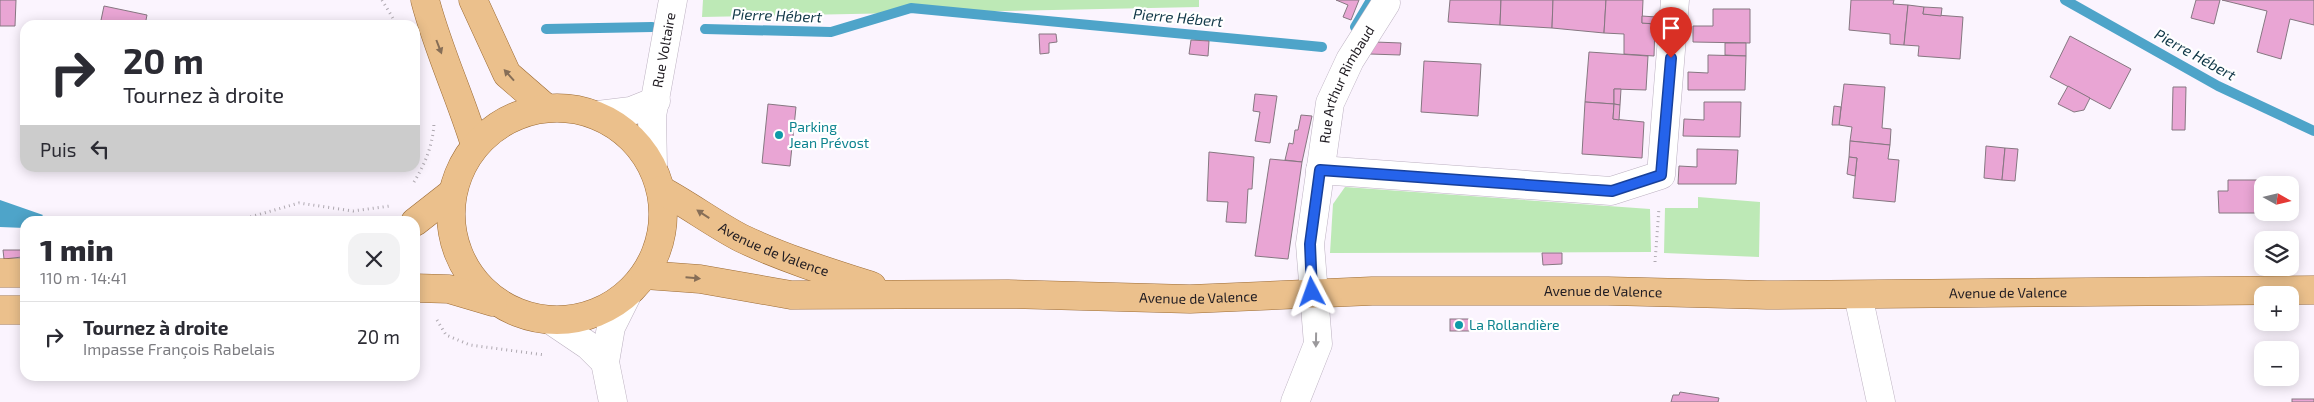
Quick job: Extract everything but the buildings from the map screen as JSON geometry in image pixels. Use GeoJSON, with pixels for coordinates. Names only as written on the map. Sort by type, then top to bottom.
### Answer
{"type":"FeatureCollection","features":[{"type":"Feature","properties":{"kind":"main road"},"geometry":{"type":"LineString","coordinates":[[425,0],[433,30],[475,145]]}},
{"type":"Feature","properties":{"kind":"main road"},"geometry":{"type":"LineString","coordinates":[[473,0],[507,74],[545,107]]}},
{"type":"Feature","properties":{"kind":"main road"},"geometry":{"type":"LineString","coordinates":[[420,288],[449,289],[499,304],[525,316],[552,321],[580,318],[605,309],[636,285],[658,249],[663,220],[657,179],[640,146],[622,128],[598,115],[572,108],[545,107],[519,114],[495,126],[475,145],[460,167],[452,193],[451,225],[459,256],[475,283],[499,304]]}},
{"type":"Feature","properties":{"kind":"main road","name":"Avenue de Valence"},"geometry":{"type":"LineString","coordinates":[[657,179],[691,206],[740,237],[790,259],[892,293]]}},
{"type":"Feature","properties":{"kind":"main road"},"geometry":{"type":"LineString","coordinates":[[407,213],[452,193]]}},
{"type":"Feature","properties":{"kind":"main road"},"geometry":{"type":"LineString","coordinates":[[0,273],[20,273]]}},
{"type":"Feature","properties":{"kind":"main road","name":"Avenue de Valence"},"geometry":{"type":"LineString","coordinates":[[636,285],[700,279],[791,295],[892,293],[1190,300],[1312,292],[1653,292],[1767,295],[2314,290]]}},
{"type":"Feature","properties":{"kind":"main road"},"geometry":{"type":"LineString","coordinates":[[0,310],[20,310]]}},
{"type":"Feature","properties":{"kind":"street","name":"Rue Voltaire"},"geometry":{"type":"LineString","coordinates":[[657,179],[652,116],[673,0]]}},
{"type":"Feature","properties":{"kind":"street"},"geometry":{"type":"LineString","coordinates":[[1320,170],[1612,191],[1661,175],[1676,0]]}},
{"type":"Feature","properties":{"kind":"street","name":"Rue Arthur Rimbaud"},"geometry":{"type":"LineString","coordinates":[[1295,402],[1318,344],[1312,292],[1310,244],[1330,103],[1350,60],[1386,3]]}},
{"type":"Feature","properties":{"kind":"street","name":"Rue Voltaire"},"geometry":{"type":"LineString","coordinates":[[598,115],[631,111],[656,101]]}},
{"type":"Feature","properties":{"kind":"street"},"geometry":{"type":"LineString","coordinates":[[613,402],[605,362],[611,327],[636,285]]}},
{"type":"Feature","properties":{"kind":"street"},"geometry":{"type":"LineString","coordinates":[[1858,294],[1881,402]]}},
{"type":"Feature","properties":{"kind":"street"},"geometry":{"type":"LineString","coordinates":[[552,321],[589,346],[605,362]]}},
{"type":"Feature","properties":{"kind":"path"},"geometry":{"type":"LineString","coordinates":[[382,0],[394,20]]}},
{"type":"Feature","properties":{"kind":"path"},"geometry":{"type":"LineString","coordinates":[[420,170],[426,160],[433,136],[434,118]]}},
{"type":"Feature","properties":{"kind":"path"},"geometry":{"type":"LineString","coordinates":[[411,186],[419,172]]}},
{"type":"Feature","properties":{"kind":"path"},"geometry":{"type":"LineString","coordinates":[[1653,292],[1661,175]]}},
{"type":"Feature","properties":{"kind":"path"},"geometry":{"type":"LineString","coordinates":[[254,216],[299,203],[352,211],[407,213]]}},
{"type":"Feature","properties":{"kind":"path"},"geometry":{"type":"LineString","coordinates":[[436,318],[446,335],[470,345],[547,356]]}},
{"type":"Feature","properties":{"kind":"green space"},"geometry":{"type":"Polygon","coordinates":[[[703,0],[1199,0],[1199,7],[702,17],[703,0]]]}},
{"type":"Feature","properties":{"kind":"green space"},"geometry":{"type":"Polygon","coordinates":[[[1345,187],[1650,209],[1651,252],[1330,253],[1333,204],[1345,187]]]}},
{"type":"Feature","properties":{"kind":"green space"},"geometry":{"type":"Polygon","coordinates":[[[1698,197],[1760,202],[1759,257],[1664,253],[1665,208],[1698,208],[1698,197]]]}},
{"type":"Feature","properties":{"kind":"water"},"geometry":{"type":"Polygon","coordinates":[[[0,200],[43,215],[20,216],[20,228],[0,227],[0,200]]]}},
{"type":"Feature","properties":{"kind":"waterway","name":"Pierre Hébert"},"geometry":{"type":"LineString","coordinates":[[1355,27],[1371,0]]}},
{"type":"Feature","properties":{"kind":"waterway","name":"Pierre Hébert"},"geometry":{"type":"LineString","coordinates":[[2065,0],[2218,86],[2314,131]]}},
{"type":"Feature","properties":{"kind":"waterway","name":"Pierre Hébert"},"geometry":{"type":"LineString","coordinates":[[705,29],[831,32],[911,8],[1322,47]]}},
{"type":"Feature","properties":{"kind":"waterway","name":"Pierre Hébert"},"geometry":{"type":"LineString","coordinates":[[546,29],[652,27]]}},
{"type":"Feature","properties":{"kind":"place","name":"Parking Jean Prévost"},"geometry":{"type":"Point","coordinates":[779,135]}},
{"type":"Feature","properties":{"kind":"place","name":"La Rollandière"},"geometry":{"type":"Point","coordinates":[1459,325]}},
{"type":"Feature","properties":{"kind":"route"},"geometry":{"type":"LineString","coordinates":[[1312,292],[1310,244],[1320,170],[1612,191],[1661,175],[1671,58]]}}]}
